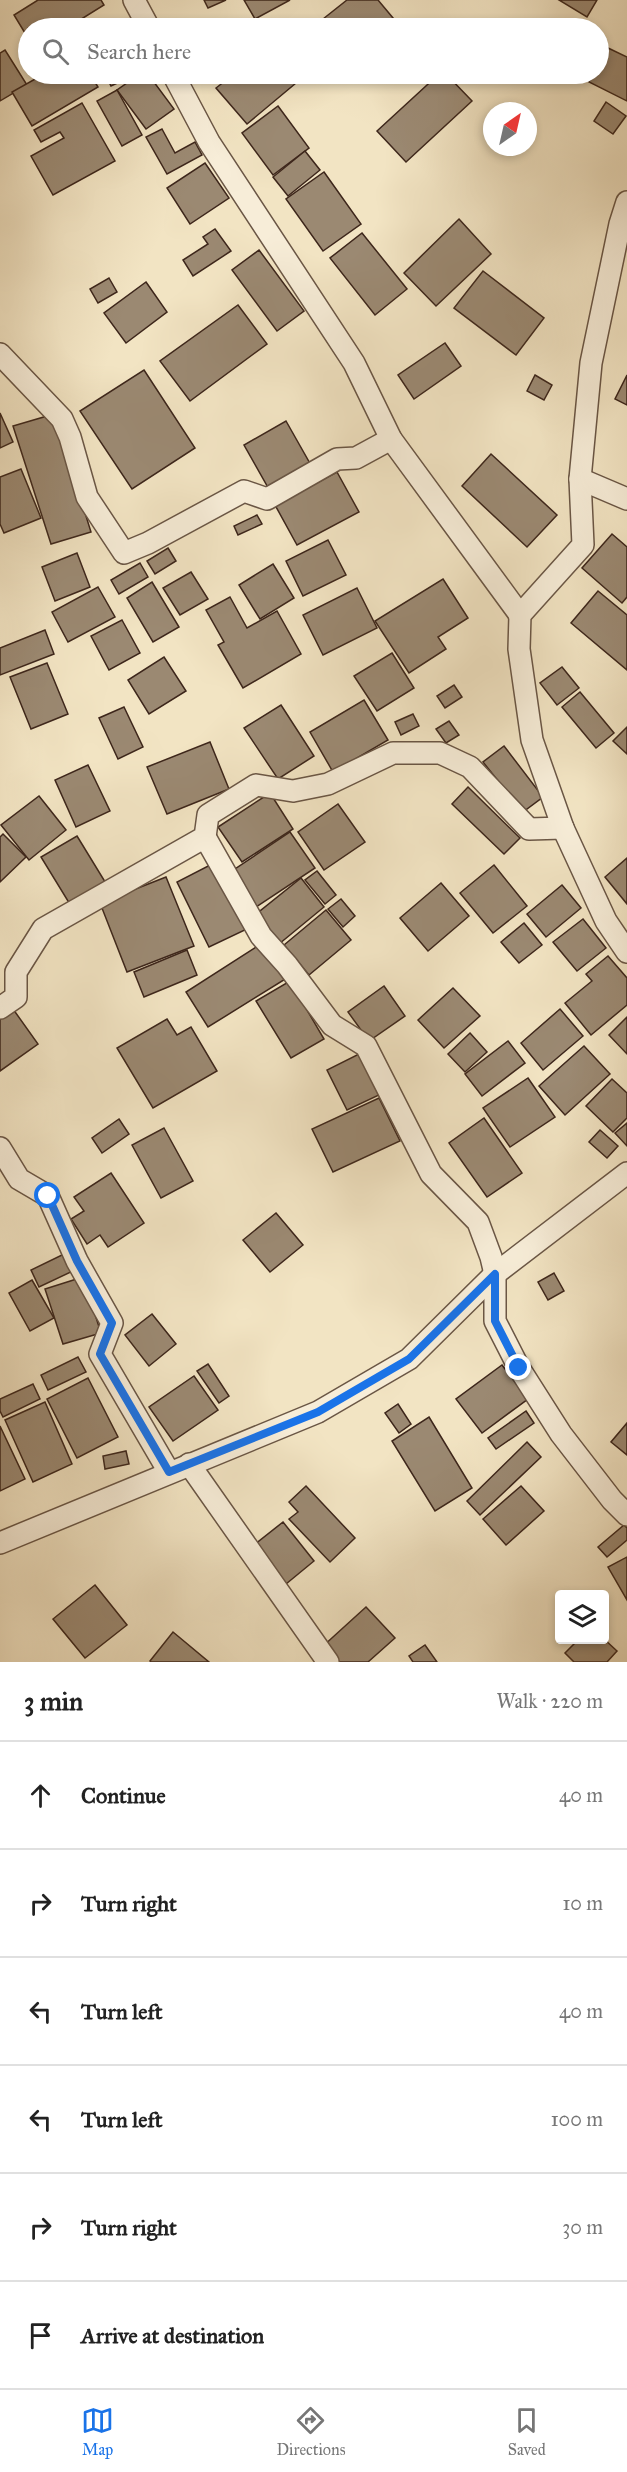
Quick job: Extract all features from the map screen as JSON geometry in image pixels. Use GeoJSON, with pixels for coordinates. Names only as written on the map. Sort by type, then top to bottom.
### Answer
{"type":"FeatureCollection","features":[{"type":"Feature","properties":{"kind":"street"},"geometry":{"type":"LineString","coordinates":[[134,0],[144,18]]}},
{"type":"Feature","properties":{"kind":"street"},"geometry":{"type":"LineString","coordinates":[[178,84],[209,142],[354,363],[391,439],[520,615],[519,649],[532,740],[563,828],[606,921],[627,952]]}},
{"type":"Feature","properties":{"kind":"street"},"geometry":{"type":"LineString","coordinates":[[520,615],[583,545],[580,479],[591,363],[620,224],[627,202]]}},
{"type":"Feature","properties":{"kind":"street"},"geometry":{"type":"LineString","coordinates":[[0,354],[62,419],[70,437],[87,497],[124,553],[148,543],[244,490],[267,499],[337,459],[356,458],[391,439]]}},
{"type":"Feature","properties":{"kind":"street"},"geometry":{"type":"LineString","coordinates":[[580,479],[627,500]]}},
{"type":"Feature","properties":{"kind":"street"},"geometry":{"type":"LineString","coordinates":[[563,828],[529,829],[470,767],[440,753],[393,753],[328,784],[293,791],[256,785],[208,815],[205,837],[261,936],[288,965],[332,1025],[366,1046],[431,1174],[478,1222],[495,1274],[495,1321],[519,1368],[561,1434],[612,1500],[627,1515]]}},
{"type":"Feature","properties":{"kind":"street"},"geometry":{"type":"LineString","coordinates":[[0,1008],[16,997],[16,972],[42,929],[205,837]]}},
{"type":"Feature","properties":{"kind":"street"},"geometry":{"type":"LineString","coordinates":[[0,1148],[19,1179],[48,1196],[77,1261],[112,1323],[100,1354],[169,1472]]}},
{"type":"Feature","properties":{"kind":"street"},"geometry":{"type":"LineString","coordinates":[[0,1543],[318,1412],[409,1359],[495,1274],[627,1173]]}},
{"type":"Feature","properties":{"kind":"street"},"geometry":{"type":"LineString","coordinates":[[189,1464],[328,1662]]}},
{"type":"Feature","properties":{"kind":"building"},"geometry":{"type":"Polygon","coordinates":[[[38,0],[101,0],[104,5],[83,18],[18,18],[18,22],[14,15],[38,0]]]}},
{"type":"Feature","properties":{"kind":"building"},"geometry":{"type":"Polygon","coordinates":[[[204,0],[226,0],[208,8],[204,0]]]}},
{"type":"Feature","properties":{"kind":"building"},"geometry":{"type":"Polygon","coordinates":[[[244,0],[290,0],[257,18],[254,18],[244,0]]]}},
{"type":"Feature","properties":{"kind":"building"},"geometry":{"type":"Polygon","coordinates":[[[347,0],[378,0],[393,18],[324,18],[347,0]]]}},
{"type":"Feature","properties":{"kind":"building"},"geometry":{"type":"Polygon","coordinates":[[[559,0],[597,0],[587,17],[559,0]]]}},
{"type":"Feature","properties":{"kind":"building"},"geometry":{"type":"Polygon","coordinates":[[[609,48],[627,57],[627,101],[593,84],[609,84],[609,48]]]}},
{"type":"Feature","properties":{"kind":"building"},"geometry":{"type":"Polygon","coordinates":[[[5,50],[18,71],[18,84],[27,85],[0,101],[0,53],[5,50]]]}},
{"type":"Feature","properties":{"kind":"building"},"geometry":{"type":"Polygon","coordinates":[[[26,84],[96,84],[98,87],[32,126],[12,92],[26,84]]]}},
{"type":"Feature","properties":{"kind":"building"},"geometry":{"type":"Polygon","coordinates":[[[126,84],[155,84],[174,109],[146,129],[117,90],[126,84]]]}},
{"type":"Feature","properties":{"kind":"building"},"geometry":{"type":"Polygon","coordinates":[[[221,84],[295,84],[247,124],[216,88],[221,84]]]}},
{"type":"Feature","properties":{"kind":"building"},"geometry":{"type":"Polygon","coordinates":[[[428,84],[456,84],[472,101],[406,162],[377,131],[428,84]]]}},
{"type":"Feature","properties":{"kind":"building"},"geometry":{"type":"Polygon","coordinates":[[[117,90],[142,135],[122,146],[97,101],[117,90]]]}},
{"type":"Feature","properties":{"kind":"building"},"geometry":{"type":"Polygon","coordinates":[[[606,102],[626,116],[613,134],[594,121],[606,102]]]}},
{"type":"Feature","properties":{"kind":"building"},"geometry":{"type":"Polygon","coordinates":[[[82,103],[115,161],[53,195],[31,156],[64,138],[60,132],[41,142],[34,130],[82,103]]]}},
{"type":"Feature","properties":{"kind":"building"},"geometry":{"type":"Polygon","coordinates":[[[278,106],[309,148],[273,175],[242,133],[278,106]]]}},
{"type":"Feature","properties":{"kind":"building"},"geometry":{"type":"Polygon","coordinates":[[[162,129],[175,153],[195,142],[202,155],[167,174],[146,137],[162,129]]]}},
{"type":"Feature","properties":{"kind":"building"},"geometry":{"type":"Polygon","coordinates":[[[305,151],[320,170],[288,196],[273,177],[305,151]]]}},
{"type":"Feature","properties":{"kind":"building"},"geometry":{"type":"Polygon","coordinates":[[[205,163],[229,198],[190,224],[167,188],[205,163]]]}},
{"type":"Feature","properties":{"kind":"building"},"geometry":{"type":"Polygon","coordinates":[[[324,172],[361,224],[323,251],[286,199],[324,172]]]}},
{"type":"Feature","properties":{"kind":"building"},"geometry":{"type":"Polygon","coordinates":[[[459,219],[491,254],[436,306],[404,273],[459,219]]]}},
{"type":"Feature","properties":{"kind":"building"},"geometry":{"type":"Polygon","coordinates":[[[215,229],[231,251],[193,276],[183,260],[208,244],[203,237],[215,229]]]}},
{"type":"Feature","properties":{"kind":"building"},"geometry":{"type":"Polygon","coordinates":[[[362,233],[407,289],[375,315],[330,258],[362,233]]]}},
{"type":"Feature","properties":{"kind":"building"},"geometry":{"type":"Polygon","coordinates":[[[259,250],[304,311],[277,331],[232,270],[259,250]]]}},
{"type":"Feature","properties":{"kind":"building"},"geometry":{"type":"Polygon","coordinates":[[[483,271],[544,318],[516,355],[454,308],[483,271]]]}},
{"type":"Feature","properties":{"kind":"building"},"geometry":{"type":"Polygon","coordinates":[[[109,278],[117,292],[98,303],[90,289],[109,278]]]}},
{"type":"Feature","properties":{"kind":"building"},"geometry":{"type":"Polygon","coordinates":[[[146,282],[167,312],[126,343],[104,313],[146,282]]]}},
{"type":"Feature","properties":{"kind":"building"},"geometry":{"type":"Polygon","coordinates":[[[238,305],[267,344],[190,401],[160,361],[238,305]]]}},
{"type":"Feature","properties":{"kind":"building"},"geometry":{"type":"Polygon","coordinates":[[[445,343],[461,366],[414,399],[398,375],[445,343]]]}},
{"type":"Feature","properties":{"kind":"building"},"geometry":{"type":"Polygon","coordinates":[[[144,370],[195,448],[132,489],[80,411],[144,370]]]}},
{"type":"Feature","properties":{"kind":"building"},"geometry":{"type":"Polygon","coordinates":[[[535,375],[552,385],[544,400],[527,391],[535,375]]]}},
{"type":"Feature","properties":{"kind":"building"},"geometry":{"type":"Polygon","coordinates":[[[627,375],[627,405],[615,399],[627,375]]]}},
{"type":"Feature","properties":{"kind":"building"},"geometry":{"type":"Polygon","coordinates":[[[0,413],[13,442],[0,448],[0,413]]]}},
{"type":"Feature","properties":{"kind":"building"},"geometry":{"type":"Polygon","coordinates":[[[54,414],[91,532],[51,544],[13,426],[54,414]]]}},
{"type":"Feature","properties":{"kind":"building"},"geometry":{"type":"Polygon","coordinates":[[[286,421],[312,467],[270,491],[244,445],[286,421]]]}},
{"type":"Feature","properties":{"kind":"building"},"geometry":{"type":"Polygon","coordinates":[[[491,454],[557,515],[527,547],[462,486],[491,454]]]}},
{"type":"Feature","properties":{"kind":"building"},"geometry":{"type":"Polygon","coordinates":[[[21,469],[41,518],[4,533],[0,524],[0,477],[21,469]]]}},
{"type":"Feature","properties":{"kind":"building"},"geometry":{"type":"Polygon","coordinates":[[[337,472],[359,512],[297,545],[275,505],[337,472]]]}},
{"type":"Feature","properties":{"kind":"building"},"geometry":{"type":"Polygon","coordinates":[[[257,515],[262,524],[238,535],[234,526],[257,515]]]}},
{"type":"Feature","properties":{"kind":"building"},"geometry":{"type":"Polygon","coordinates":[[[612,534],[627,547],[627,597],[622,603],[582,568],[612,534]]]}},
{"type":"Feature","properties":{"kind":"building"},"geometry":{"type":"Polygon","coordinates":[[[328,540],[346,575],[303,596],[286,561],[328,540]]]}},
{"type":"Feature","properties":{"kind":"building"},"geometry":{"type":"Polygon","coordinates":[[[168,548],[176,561],[155,574],[147,561],[168,548]]]}},
{"type":"Feature","properties":{"kind":"building"},"geometry":{"type":"Polygon","coordinates":[[[77,553],[90,587],[55,601],[42,567],[77,553]]]}},
{"type":"Feature","properties":{"kind":"building"},"geometry":{"type":"Polygon","coordinates":[[[140,563],[148,577],[119,594],[111,580],[140,563]]]}},
{"type":"Feature","properties":{"kind":"building"},"geometry":{"type":"Polygon","coordinates":[[[273,564],[294,598],[260,619],[239,585],[273,564]]]}},
{"type":"Feature","properties":{"kind":"building"},"geometry":{"type":"Polygon","coordinates":[[[191,572],[208,599],[180,615],[163,588],[191,572]]]}},
{"type":"Feature","properties":{"kind":"building"},"geometry":{"type":"Polygon","coordinates":[[[443,579],[468,618],[438,637],[446,649],[409,673],[375,621],[443,579]]]}},
{"type":"Feature","properties":{"kind":"building"},"geometry":{"type":"Polygon","coordinates":[[[152,582],[179,627],[153,642],[127,598],[152,582]]]}},
{"type":"Feature","properties":{"kind":"building"},"geometry":{"type":"Polygon","coordinates":[[[98,587],[115,617],[68,642],[52,612],[98,587]]]}},
{"type":"Feature","properties":{"kind":"building"},"geometry":{"type":"Polygon","coordinates":[[[357,588],[377,628],[323,655],[303,615],[357,588]]]}},
{"type":"Feature","properties":{"kind":"building"},"geometry":{"type":"Polygon","coordinates":[[[598,591],[627,615],[627,670],[571,623],[598,591]]]}},
{"type":"Feature","properties":{"kind":"building"},"geometry":{"type":"Polygon","coordinates":[[[230,597],[247,628],[277,611],[301,654],[243,688],[218,645],[224,642],[206,610],[230,597]]]}},
{"type":"Feature","properties":{"kind":"building"},"geometry":{"type":"Polygon","coordinates":[[[122,620],[140,653],[109,670],[91,636],[122,620]]]}},
{"type":"Feature","properties":{"kind":"building"},"geometry":{"type":"Polygon","coordinates":[[[45,630],[54,654],[0,675],[0,648],[45,630]]]}},
{"type":"Feature","properties":{"kind":"building"},"geometry":{"type":"Polygon","coordinates":[[[392,653],[414,688],[377,711],[354,676],[392,653]]]}},
{"type":"Feature","properties":{"kind":"building"},"geometry":{"type":"Polygon","coordinates":[[[164,657],[186,691],[149,714],[128,680],[164,657]]]}},
{"type":"Feature","properties":{"kind":"building"},"geometry":{"type":"Polygon","coordinates":[[[47,663],[68,714],[31,729],[10,677],[47,663]]]}},
{"type":"Feature","properties":{"kind":"building"},"geometry":{"type":"Polygon","coordinates":[[[562,667],[579,688],[557,705],[540,683],[562,667]]]}},
{"type":"Feature","properties":{"kind":"building"},"geometry":{"type":"Polygon","coordinates":[[[454,685],[462,697],[445,708],[437,696],[454,685]]]}},
{"type":"Feature","properties":{"kind":"building"},"geometry":{"type":"Polygon","coordinates":[[[580,692],[614,733],[596,748],[562,707],[580,692]]]}},
{"type":"Feature","properties":{"kind":"building"},"geometry":{"type":"Polygon","coordinates":[[[364,700],[388,740],[333,772],[310,732],[364,700]]]}},
{"type":"Feature","properties":{"kind":"building"},"geometry":{"type":"Polygon","coordinates":[[[281,705],[314,756],[278,779],[244,728],[281,705]]]}},
{"type":"Feature","properties":{"kind":"building"},"geometry":{"type":"Polygon","coordinates":[[[124,707],[143,747],[118,759],[99,718],[124,707]]]}},
{"type":"Feature","properties":{"kind":"building"},"geometry":{"type":"Polygon","coordinates":[[[413,714],[419,726],[401,735],[395,722],[413,714]]]}},
{"type":"Feature","properties":{"kind":"building"},"geometry":{"type":"Polygon","coordinates":[[[449,721],[459,735],[446,743],[436,729],[449,721]]]}},
{"type":"Feature","properties":{"kind":"building"},"geometry":{"type":"Polygon","coordinates":[[[627,727],[627,754],[613,741],[627,727]]]}},
{"type":"Feature","properties":{"kind":"building"},"geometry":{"type":"Polygon","coordinates":[[[210,742],[229,789],[167,814],[147,767],[210,742]]]}},
{"type":"Feature","properties":{"kind":"building"},"geometry":{"type":"Polygon","coordinates":[[[504,746],[543,797],[523,812],[483,762],[504,746]]]}},
{"type":"Feature","properties":{"kind":"building"},"geometry":{"type":"Polygon","coordinates":[[[88,765],[110,811],[76,827],[55,780],[88,765]]]}},
{"type":"Feature","properties":{"kind":"building"},"geometry":{"type":"Polygon","coordinates":[[[468,787],[520,838],[504,854],[452,804],[468,787]]]}},
{"type":"Feature","properties":{"kind":"building"},"geometry":{"type":"Polygon","coordinates":[[[270,793],[293,829],[242,862],[218,827],[270,793]]]}},
{"type":"Feature","properties":{"kind":"building"},"geometry":{"type":"Polygon","coordinates":[[[39,796],[66,830],[29,860],[1,825],[39,796]]]}},
{"type":"Feature","properties":{"kind":"building"},"geometry":{"type":"Polygon","coordinates":[[[338,804],[365,842],[324,870],[298,832],[338,804]]]}},
{"type":"Feature","properties":{"kind":"building"},"geometry":{"type":"Polygon","coordinates":[[[290,832],[315,868],[253,909],[229,873],[290,832]]]}},
{"type":"Feature","properties":{"kind":"building"},"geometry":{"type":"Polygon","coordinates":[[[3,834],[26,857],[0,882],[0,837],[3,834]]]}},
{"type":"Feature","properties":{"kind":"building"},"geometry":{"type":"Polygon","coordinates":[[[77,836],[107,885],[71,906],[41,857],[77,836]]]}},
{"type":"Feature","properties":{"kind":"building"},"geometry":{"type":"Polygon","coordinates":[[[627,858],[627,904],[605,877],[627,858]]]}},
{"type":"Feature","properties":{"kind":"building"},"geometry":{"type":"Polygon","coordinates":[[[214,863],[247,929],[209,947],[177,882],[214,863]]]}},
{"type":"Feature","properties":{"kind":"building"},"geometry":{"type":"Polygon","coordinates":[[[494,865],[527,906],[493,933],[460,893],[494,865]]]}},
{"type":"Feature","properties":{"kind":"building"},"geometry":{"type":"Polygon","coordinates":[[[317,871],[336,895],[325,904],[305,880],[317,871]]]}},
{"type":"Feature","properties":{"kind":"building"},"geometry":{"type":"Polygon","coordinates":[[[166,877],[194,946],[127,972],[100,903],[166,877]]]}},
{"type":"Feature","properties":{"kind":"building"},"geometry":{"type":"Polygon","coordinates":[[[301,878],[324,907],[279,944],[255,915],[301,878]]]}},
{"type":"Feature","properties":{"kind":"building"},"geometry":{"type":"Polygon","coordinates":[[[441,883],[469,916],[428,951],[400,918],[441,883]]]}},
{"type":"Feature","properties":{"kind":"building"},"geometry":{"type":"Polygon","coordinates":[[[562,885],[581,908],[546,937],[527,914],[562,885]]]}},
{"type":"Feature","properties":{"kind":"building"},"geometry":{"type":"Polygon","coordinates":[[[341,899],[355,916],[343,927],[328,909],[341,899]]]}},
{"type":"Feature","properties":{"kind":"building"},"geometry":{"type":"Polygon","coordinates":[[[326,910],[351,940],[309,975],[284,945],[326,910]]]}},
{"type":"Feature","properties":{"kind":"building"},"geometry":{"type":"Polygon","coordinates":[[[583,919],[606,948],[577,971],[553,942],[583,919]]]}},
{"type":"Feature","properties":{"kind":"building"},"geometry":{"type":"Polygon","coordinates":[[[524,923],[542,945],[519,963],[501,942],[524,923]]]}},
{"type":"Feature","properties":{"kind":"building"},"geometry":{"type":"Polygon","coordinates":[[[264,942],[287,978],[208,1027],[186,992],[264,942]]]}},
{"type":"Feature","properties":{"kind":"building"},"geometry":{"type":"Polygon","coordinates":[[[187,950],[197,975],[144,997],[134,972],[187,950]]]}},
{"type":"Feature","properties":{"kind":"building"},"geometry":{"type":"Polygon","coordinates":[[[608,956],[627,978],[627,1005],[591,1035],[565,1003],[592,981],[586,974],[608,956]]]}},
{"type":"Feature","properties":{"kind":"building"},"geometry":{"type":"Polygon","coordinates":[[[290,981],[324,1039],[291,1058],[256,1001],[290,981]]]}},
{"type":"Feature","properties":{"kind":"building"},"geometry":{"type":"Polygon","coordinates":[[[384,986],[405,1016],[369,1041],[348,1012],[384,986]]]}},
{"type":"Feature","properties":{"kind":"building"},"geometry":{"type":"Polygon","coordinates":[[[453,988],[480,1016],[444,1048],[418,1020],[453,988]]]}},
{"type":"Feature","properties":{"kind":"building"},"geometry":{"type":"Polygon","coordinates":[[[13,1009],[38,1044],[0,1071],[0,1019],[13,1009]]]}},
{"type":"Feature","properties":{"kind":"building"},"geometry":{"type":"Polygon","coordinates":[[[560,1009],[583,1036],[543,1070],[521,1043],[560,1009]]]}},
{"type":"Feature","properties":{"kind":"building"},"geometry":{"type":"Polygon","coordinates":[[[627,1017],[627,1054],[609,1035],[627,1017]]]}},
{"type":"Feature","properties":{"kind":"building"},"geometry":{"type":"Polygon","coordinates":[[[167,1019],[177,1035],[191,1027],[217,1071],[153,1108],[117,1048],[167,1019]]]}},
{"type":"Feature","properties":{"kind":"building"},"geometry":{"type":"Polygon","coordinates":[[[470,1033],[487,1052],[465,1072],[448,1054],[470,1033]]]}},
{"type":"Feature","properties":{"kind":"building"},"geometry":{"type":"Polygon","coordinates":[[[508,1041],[525,1063],[482,1096],[465,1074],[508,1041]]]}},
{"type":"Feature","properties":{"kind":"building"},"geometry":{"type":"Polygon","coordinates":[[[584,1046],[610,1074],[565,1115],[539,1086],[584,1046]]]}},
{"type":"Feature","properties":{"kind":"building"},"geometry":{"type":"Polygon","coordinates":[[[359,1054],[379,1095],[347,1110],[327,1070],[359,1054]]]}},
{"type":"Feature","properties":{"kind":"building"},"geometry":{"type":"Polygon","coordinates":[[[528,1078],[555,1117],[510,1147],[483,1108],[528,1078]]]}},
{"type":"Feature","properties":{"kind":"building"},"geometry":{"type":"Polygon","coordinates":[[[612,1079],[627,1093],[627,1118],[613,1132],[586,1106],[612,1079]]]}},
{"type":"Feature","properties":{"kind":"building"},"geometry":{"type":"Polygon","coordinates":[[[379,1098],[400,1141],[333,1172],[312,1129],[379,1098]]]}},
{"type":"Feature","properties":{"kind":"building"},"geometry":{"type":"Polygon","coordinates":[[[484,1118],[522,1173],[487,1197],[449,1143],[484,1118]]]}},
{"type":"Feature","properties":{"kind":"building"},"geometry":{"type":"Polygon","coordinates":[[[119,1119],[129,1134],[102,1153],[92,1138],[119,1119]]]}},
{"type":"Feature","properties":{"kind":"building"},"geometry":{"type":"Polygon","coordinates":[[[627,1123],[627,1146],[615,1133],[627,1123]]]}},
{"type":"Feature","properties":{"kind":"building"},"geometry":{"type":"Polygon","coordinates":[[[164,1128],[193,1181],[161,1198],[132,1145],[164,1128]]]}},
{"type":"Feature","properties":{"kind":"building"},"geometry":{"type":"Polygon","coordinates":[[[600,1130],[618,1146],[607,1158],[589,1142],[600,1130]]]}},
{"type":"Feature","properties":{"kind":"building"},"geometry":{"type":"Polygon","coordinates":[[[111,1173],[144,1223],[108,1247],[100,1235],[87,1244],[71,1219],[84,1211],[74,1197],[111,1173]]]}},
{"type":"Feature","properties":{"kind":"building"},"geometry":{"type":"Polygon","coordinates":[[[276,1213],[303,1245],[270,1272],[243,1240],[276,1213]]]}},
{"type":"Feature","properties":{"kind":"building"},"geometry":{"type":"Polygon","coordinates":[[[64,1254],[73,1271],[39,1287],[31,1270],[64,1254]]]}},
{"type":"Feature","properties":{"kind":"building"},"geometry":{"type":"Polygon","coordinates":[[[554,1273],[564,1291],[548,1300],[538,1282],[554,1273]]]}},
{"type":"Feature","properties":{"kind":"building"},"geometry":{"type":"Polygon","coordinates":[[[83,1277],[101,1333],[63,1344],[45,1289],[83,1277]]]}},
{"type":"Feature","properties":{"kind":"building"},"geometry":{"type":"Polygon","coordinates":[[[32,1280],[54,1318],[30,1331],[9,1293],[32,1280]]]}},
{"type":"Feature","properties":{"kind":"building"},"geometry":{"type":"Polygon","coordinates":[[[152,1314],[176,1344],[149,1366],[125,1335],[152,1314]]]}},
{"type":"Feature","properties":{"kind":"building"},"geometry":{"type":"Polygon","coordinates":[[[78,1357],[86,1372],[48,1390],[41,1375],[78,1357]]]}},
{"type":"Feature","properties":{"kind":"building"},"geometry":{"type":"Polygon","coordinates":[[[208,1364],[229,1396],[219,1403],[197,1371],[208,1364]]]}},
{"type":"Feature","properties":{"kind":"building"},"geometry":{"type":"Polygon","coordinates":[[[502,1365],[528,1399],[482,1433],[456,1399],[502,1365]]]}},
{"type":"Feature","properties":{"kind":"building"},"geometry":{"type":"Polygon","coordinates":[[[194,1376],[218,1410],[173,1441],[149,1407],[194,1376]]]}},
{"type":"Feature","properties":{"kind":"building"},"geometry":{"type":"Polygon","coordinates":[[[88,1378],[118,1437],[77,1458],[47,1399],[88,1378]]]}},
{"type":"Feature","properties":{"kind":"building"},"geometry":{"type":"Polygon","coordinates":[[[33,1384],[40,1399],[3,1417],[0,1411],[0,1399],[33,1384]]]}},
{"type":"Feature","properties":{"kind":"building"},"geometry":{"type":"Polygon","coordinates":[[[45,1402],[72,1464],[33,1482],[5,1420],[45,1402]]]}},
{"type":"Feature","properties":{"kind":"building"},"geometry":{"type":"Polygon","coordinates":[[[398,1404],[411,1424],[399,1433],[385,1413],[398,1404]]]}},
{"type":"Feature","properties":{"kind":"building"},"geometry":{"type":"Polygon","coordinates":[[[526,1411],[534,1423],[496,1449],[488,1438],[526,1411]]]}},
{"type":"Feature","properties":{"kind":"building"},"geometry":{"type":"Polygon","coordinates":[[[429,1417],[472,1488],[435,1511],[392,1441],[429,1417]]]}},
{"type":"Feature","properties":{"kind":"building"},"geometry":{"type":"Polygon","coordinates":[[[627,1423],[627,1455],[611,1442],[627,1423]]]}},
{"type":"Feature","properties":{"kind":"building"},"geometry":{"type":"Polygon","coordinates":[[[0,1426],[25,1479],[0,1491],[0,1426]]]}},
{"type":"Feature","properties":{"kind":"building"},"geometry":{"type":"Polygon","coordinates":[[[527,1442],[541,1457],[480,1515],[467,1501],[527,1442]]]}},
{"type":"Feature","properties":{"kind":"building"},"geometry":{"type":"Polygon","coordinates":[[[126,1451],[129,1464],[105,1469],[103,1456],[126,1451]]]}},
{"type":"Feature","properties":{"kind":"building"},"geometry":{"type":"Polygon","coordinates":[[[306,1486],[355,1538],[330,1562],[289,1519],[298,1512],[289,1502],[306,1486]]]}},
{"type":"Feature","properties":{"kind":"building"},"geometry":{"type":"Polygon","coordinates":[[[521,1486],[544,1511],[506,1545],[483,1519],[521,1486]]]}},
{"type":"Feature","properties":{"kind":"building"},"geometry":{"type":"Polygon","coordinates":[[[283,1522],[314,1561],[286,1584],[254,1545],[283,1522]]]}},
{"type":"Feature","properties":{"kind":"building"},"geometry":{"type":"Polygon","coordinates":[[[624,1525],[627,1528],[627,1540],[607,1557],[598,1547],[624,1525]]]}},
{"type":"Feature","properties":{"kind":"building"},"geometry":{"type":"Polygon","coordinates":[[[627,1557],[627,1600],[608,1567],[627,1557]]]}},
{"type":"Feature","properties":{"kind":"building"},"geometry":{"type":"Polygon","coordinates":[[[95,1585],[127,1625],[85,1658],[53,1619],[95,1585]]]}},
{"type":"Feature","properties":{"kind":"building"},"geometry":{"type":"Polygon","coordinates":[[[366,1607],[395,1638],[368,1662],[336,1662],[322,1647],[366,1607]]]}},
{"type":"Feature","properties":{"kind":"building"},"geometry":{"type":"Polygon","coordinates":[[[173,1632],[209,1662],[151,1662],[173,1632]]]}},
{"type":"Feature","properties":{"kind":"building"},"geometry":{"type":"Polygon","coordinates":[[[574,1644],[609,1644],[617,1651],[607,1662],[574,1662],[565,1653],[574,1644]]]}},
{"type":"Feature","properties":{"kind":"building"},"geometry":{"type":"Polygon","coordinates":[[[425,1645],[437,1662],[413,1662],[409,1656],[425,1645]]]}},
{"type":"Feature","properties":{"kind":"route"},"geometry":{"type":"LineString","coordinates":[[48,1196],[77,1261],[112,1323],[100,1354],[169,1472],[318,1412],[409,1359],[495,1274],[495,1321],[519,1368]]}}]}
